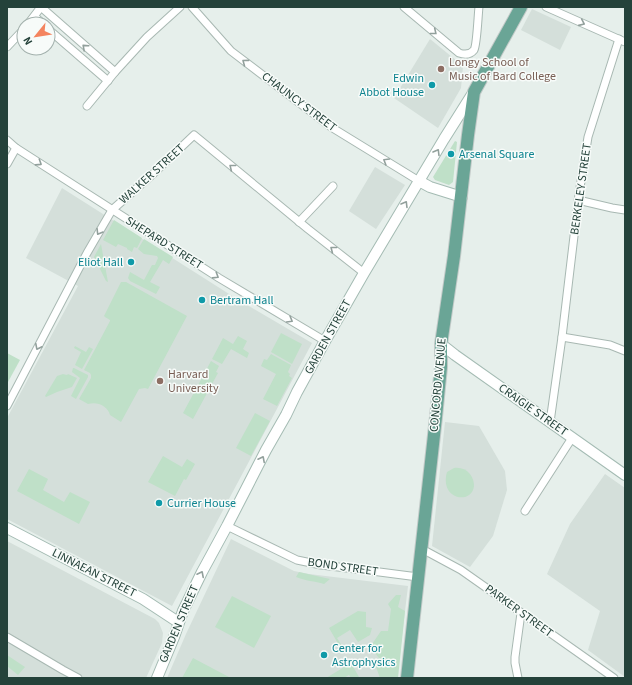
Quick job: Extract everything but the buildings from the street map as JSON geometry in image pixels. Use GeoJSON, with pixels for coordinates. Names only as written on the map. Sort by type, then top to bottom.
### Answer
{"type":"FeatureCollection","features":[{"type":"Feature","properties":{"kind":"main road","name":"GARDEN STREET"},"geometry":{"type":"LineString","coordinates":[[474,92],[521,7]]}},
{"type":"Feature","properties":{"kind":"main road","name":"CONCORD AVENUE"},"geometry":{"type":"LineString","coordinates":[[407,678],[437,410],[441,367],[441,344],[462,197],[474,92]]}},
{"type":"Feature","properties":{"kind":"street"},"geometry":{"type":"LineString","coordinates":[[35,16],[41,7],[115,72]]}},
{"type":"Feature","properties":{"kind":"street"},"geometry":{"type":"LineString","coordinates":[[87,106],[147,37],[180,7]]}},
{"type":"Feature","properties":{"kind":"street","name":"CHAUNCY STREET"},"geometry":{"type":"LineString","coordinates":[[192,7],[231,51],[330,127],[419,181]]}},
{"type":"Feature","properties":{"kind":"street"},"geometry":{"type":"LineString","coordinates":[[404,7],[459,53],[463,54],[472,52],[476,46],[479,7]]}},
{"type":"Feature","properties":{"kind":"street","name":"BERKELEY STREET"},"geometry":{"type":"LineString","coordinates":[[546,7],[622,41],[588,137],[578,200],[562,337],[550,422]]}},
{"type":"Feature","properties":{"kind":"street"},"geometry":{"type":"LineString","coordinates":[[56,35],[108,81]]}},
{"type":"Feature","properties":{"kind":"street"},"geometry":{"type":"LineString","coordinates":[[7,47],[16,37]]}},
{"type":"Feature","properties":{"kind":"street","name":"GARDEN STREET"},"geometry":{"type":"LineString","coordinates":[[157,678],[178,622],[202,572],[325,340],[419,181],[474,92]]}},
{"type":"Feature","properties":{"kind":"street","name":"WALKER STREET"},"geometry":{"type":"LineString","coordinates":[[7,406],[87,253],[112,210],[194,136],[364,273]]}},
{"type":"Feature","properties":{"kind":"street","name":"SHEPARD STREET"},"geometry":{"type":"LineString","coordinates":[[7,140],[16,148],[219,278],[325,340]]}},
{"type":"Feature","properties":{"kind":"street"},"geometry":{"type":"LineString","coordinates":[[7,164],[16,148]]}},
{"type":"Feature","properties":{"kind":"street"},"geometry":{"type":"LineString","coordinates":[[419,181],[430,187],[462,197]]}},
{"type":"Feature","properties":{"kind":"street"},"geometry":{"type":"LineString","coordinates":[[299,222],[333,186]]}},
{"type":"Feature","properties":{"kind":"street"},"geometry":{"type":"LineString","coordinates":[[578,200],[625,210]]}},
{"type":"Feature","properties":{"kind":"street"},"geometry":{"type":"LineString","coordinates":[[562,337],[610,345],[625,351]]}},
{"type":"Feature","properties":{"kind":"street","name":"CRAIGIE STREET"},"geometry":{"type":"LineString","coordinates":[[441,344],[625,475]]}},
{"type":"Feature","properties":{"kind":"street"},"geometry":{"type":"LineString","coordinates":[[525,511],[572,438]]}},
{"type":"Feature","properties":{"kind":"street","name":"BOND STREET"},"geometry":{"type":"LineString","coordinates":[[227,526],[297,560],[321,565],[418,578]]}},
{"type":"Feature","properties":{"kind":"street","name":"LINNAEAN STREET"},"geometry":{"type":"LineString","coordinates":[[7,528],[143,599],[178,622]]}},
{"type":"Feature","properties":{"kind":"street","name":"PARKER STREET"},"geometry":{"type":"LineString","coordinates":[[422,550],[461,570],[614,678]]}},
{"type":"Feature","properties":{"kind":"street"},"geometry":{"type":"LineString","coordinates":[[518,678],[515,657],[521,613]]}},
{"type":"Feature","properties":{"kind":"street"},"geometry":{"type":"LineString","coordinates":[[7,637],[78,678]]}},
{"type":"Feature","properties":{"kind":"shaded area"},"geometry":{"type":"Polygon","coordinates":[[[532,9],[571,27],[560,50],[521,30],[532,9]]]}},
{"type":"Feature","properties":{"kind":"shaded area","name":"Longy School of Music of Bard College"},"geometry":{"type":"Polygon","coordinates":[[[430,39],[463,66],[461,88],[438,128],[394,98],[430,39]]]}},
{"type":"Feature","properties":{"kind":"shaded area"},"geometry":{"type":"Polygon","coordinates":[[[375,167],[405,185],[376,229],[349,211],[375,167]]]}},
{"type":"Feature","properties":{"kind":"shaded area","name":"Harvard University"},"geometry":{"type":"Polygon","coordinates":[[[62,188],[237,299],[312,343],[172,606],[7,519],[7,418],[78,286],[26,258],[62,188]]]}},
{"type":"Feature","properties":{"kind":"shaded area"},"geometry":{"type":"Polygon","coordinates":[[[445,422],[479,426],[505,471],[507,490],[493,536],[470,567],[432,546],[445,422]]]}},
{"type":"Feature","properties":{"kind":"shaded area"},"geometry":{"type":"Polygon","coordinates":[[[605,474],[625,488],[625,677],[588,650],[600,611],[547,574],[570,524],[605,474]]]}},
{"type":"Feature","properties":{"kind":"shaded area"},"geometry":{"type":"Polygon","coordinates":[[[231,539],[294,571],[408,586],[397,678],[167,678],[231,539]]]}},
{"type":"Feature","properties":{"kind":"shaded area"},"geometry":{"type":"Polygon","coordinates":[[[7,541],[155,619],[159,623],[163,633],[162,643],[146,678],[7,678],[7,541]]]}},
{"type":"Feature","properties":{"kind":"green space"},"geometry":{"type":"Polygon","coordinates":[[[455,141],[457,142],[453,182],[449,185],[435,180],[433,177],[455,141]]]}},
{"type":"Feature","properties":{"kind":"green space"},"geometry":{"type":"Polygon","coordinates":[[[114,220],[142,238],[137,248],[134,247],[132,252],[118,244],[116,247],[103,240],[114,220]]]}},
{"type":"Feature","properties":{"kind":"green space"},"geometry":{"type":"Polygon","coordinates":[[[144,239],[173,257],[169,264],[163,260],[150,282],[160,287],[156,294],[130,281],[128,278],[130,272],[144,280],[152,265],[155,265],[158,258],[157,256],[144,254],[138,249],[144,239]]]}},
{"type":"Feature","properties":{"kind":"green space"},"geometry":{"type":"Polygon","coordinates":[[[101,244],[108,282],[106,281],[94,257],[101,244]]]}},
{"type":"Feature","properties":{"kind":"green space"},"geometry":{"type":"Polygon","coordinates":[[[121,282],[126,282],[187,316],[148,389],[139,389],[121,422],[110,415],[107,409],[102,405],[95,403],[88,404],[79,399],[91,378],[90,373],[84,370],[110,321],[104,316],[121,282]]]}},
{"type":"Feature","properties":{"kind":"green space"},"geometry":{"type":"Polygon","coordinates":[[[281,333],[302,344],[292,364],[271,352],[281,333]]]}},
{"type":"Feature","properties":{"kind":"green space"},"geometry":{"type":"Polygon","coordinates":[[[238,336],[247,341],[243,349],[249,353],[247,358],[231,349],[222,364],[212,359],[223,338],[233,344],[238,336]]]}},
{"type":"Feature","properties":{"kind":"green space"},"geometry":{"type":"Polygon","coordinates":[[[75,346],[86,352],[89,347],[93,349],[82,369],[75,365],[81,352],[74,348],[75,346]]]}},
{"type":"Feature","properties":{"kind":"green space"},"geometry":{"type":"Polygon","coordinates":[[[7,353],[20,360],[8,382],[7,381],[7,353]]]}},
{"type":"Feature","properties":{"kind":"green space"},"geometry":{"type":"Polygon","coordinates":[[[271,354],[291,365],[288,372],[290,374],[289,376],[292,378],[277,406],[263,399],[276,374],[261,366],[264,359],[267,360],[271,354]]]}},
{"type":"Feature","properties":{"kind":"green space"},"geometry":{"type":"Polygon","coordinates":[[[211,361],[219,366],[216,372],[218,373],[193,419],[183,413],[211,361]]]}},
{"type":"Feature","properties":{"kind":"green space"},"geometry":{"type":"Polygon","coordinates":[[[73,368],[88,375],[76,399],[71,396],[80,378],[72,372],[73,368]]]}},
{"type":"Feature","properties":{"kind":"green space"},"geometry":{"type":"Polygon","coordinates":[[[68,374],[77,378],[72,387],[46,397],[45,396],[57,376],[68,374]]]}},
{"type":"Feature","properties":{"kind":"green space"},"geometry":{"type":"Polygon","coordinates":[[[255,413],[270,421],[251,456],[236,448],[255,413]]]}},
{"type":"Feature","properties":{"kind":"green space"},"geometry":{"type":"Polygon","coordinates":[[[163,456],[182,467],[187,459],[195,464],[186,480],[184,479],[175,496],[148,482],[163,456]]]}},
{"type":"Feature","properties":{"kind":"green space"},"geometry":{"type":"Polygon","coordinates":[[[454,468],[461,468],[465,470],[472,477],[474,486],[472,492],[468,496],[457,497],[448,489],[446,481],[447,472],[454,468]]]}},
{"type":"Feature","properties":{"kind":"green space"},"geometry":{"type":"Polygon","coordinates":[[[29,469],[48,479],[43,490],[64,502],[70,492],[90,502],[79,524],[17,491],[29,469]]]}},
{"type":"Feature","properties":{"kind":"green space"},"geometry":{"type":"Polygon","coordinates":[[[299,572],[330,579],[324,584],[306,580],[296,577],[299,572]]]}},
{"type":"Feature","properties":{"kind":"green space"},"geometry":{"type":"Polygon","coordinates":[[[396,595],[401,595],[398,607],[405,611],[398,678],[380,678],[375,664],[379,658],[370,647],[381,631],[388,631],[391,609],[388,604],[396,595]]]}},
{"type":"Feature","properties":{"kind":"green space"},"geometry":{"type":"Polygon","coordinates":[[[232,596],[271,616],[254,648],[215,627],[232,596]]]}},
{"type":"Feature","properties":{"kind":"green space"},"geometry":{"type":"Polygon","coordinates":[[[358,611],[366,612],[366,627],[372,628],[370,635],[358,642],[350,630],[337,638],[342,646],[340,647],[329,628],[358,611]]]}},
{"type":"Feature","properties":{"kind":"green space"},"geometry":{"type":"Polygon","coordinates":[[[7,655],[25,667],[18,675],[7,666],[7,655]]]}},
{"type":"Feature","properties":{"kind":"green space"},"geometry":{"type":"Polygon","coordinates":[[[193,658],[229,677],[231,678],[182,678],[193,658]]]}},
{"type":"Feature","properties":{"kind":"green space"},"geometry":{"type":"Polygon","coordinates":[[[351,663],[359,677],[351,678],[349,675],[344,678],[326,678],[351,663]]]}},
{"type":"Feature","properties":{"kind":"place","name":"Longy School of Music of Bard College"},"geometry":{"type":"Point","coordinates":[441,69]}},
{"type":"Feature","properties":{"kind":"place","name":"Edwin Abbot House"},"geometry":{"type":"Point","coordinates":[432,85]}},
{"type":"Feature","properties":{"kind":"place","name":"Arsenal Square"},"geometry":{"type":"Point","coordinates":[451,154]}},
{"type":"Feature","properties":{"kind":"place","name":"Eliot Hall"},"geometry":{"type":"Point","coordinates":[131,262]}},
{"type":"Feature","properties":{"kind":"place","name":"Bertram Hall"},"geometry":{"type":"Point","coordinates":[202,300]}},
{"type":"Feature","properties":{"kind":"place","name":"Harvard University"},"geometry":{"type":"Point","coordinates":[160,381]}},
{"type":"Feature","properties":{"kind":"place","name":"Currier House"},"geometry":{"type":"Point","coordinates":[159,503]}},
{"type":"Feature","properties":{"kind":"place","name":"Center for Astrophysics"},"geometry":{"type":"Point","coordinates":[324,655]}}]}
